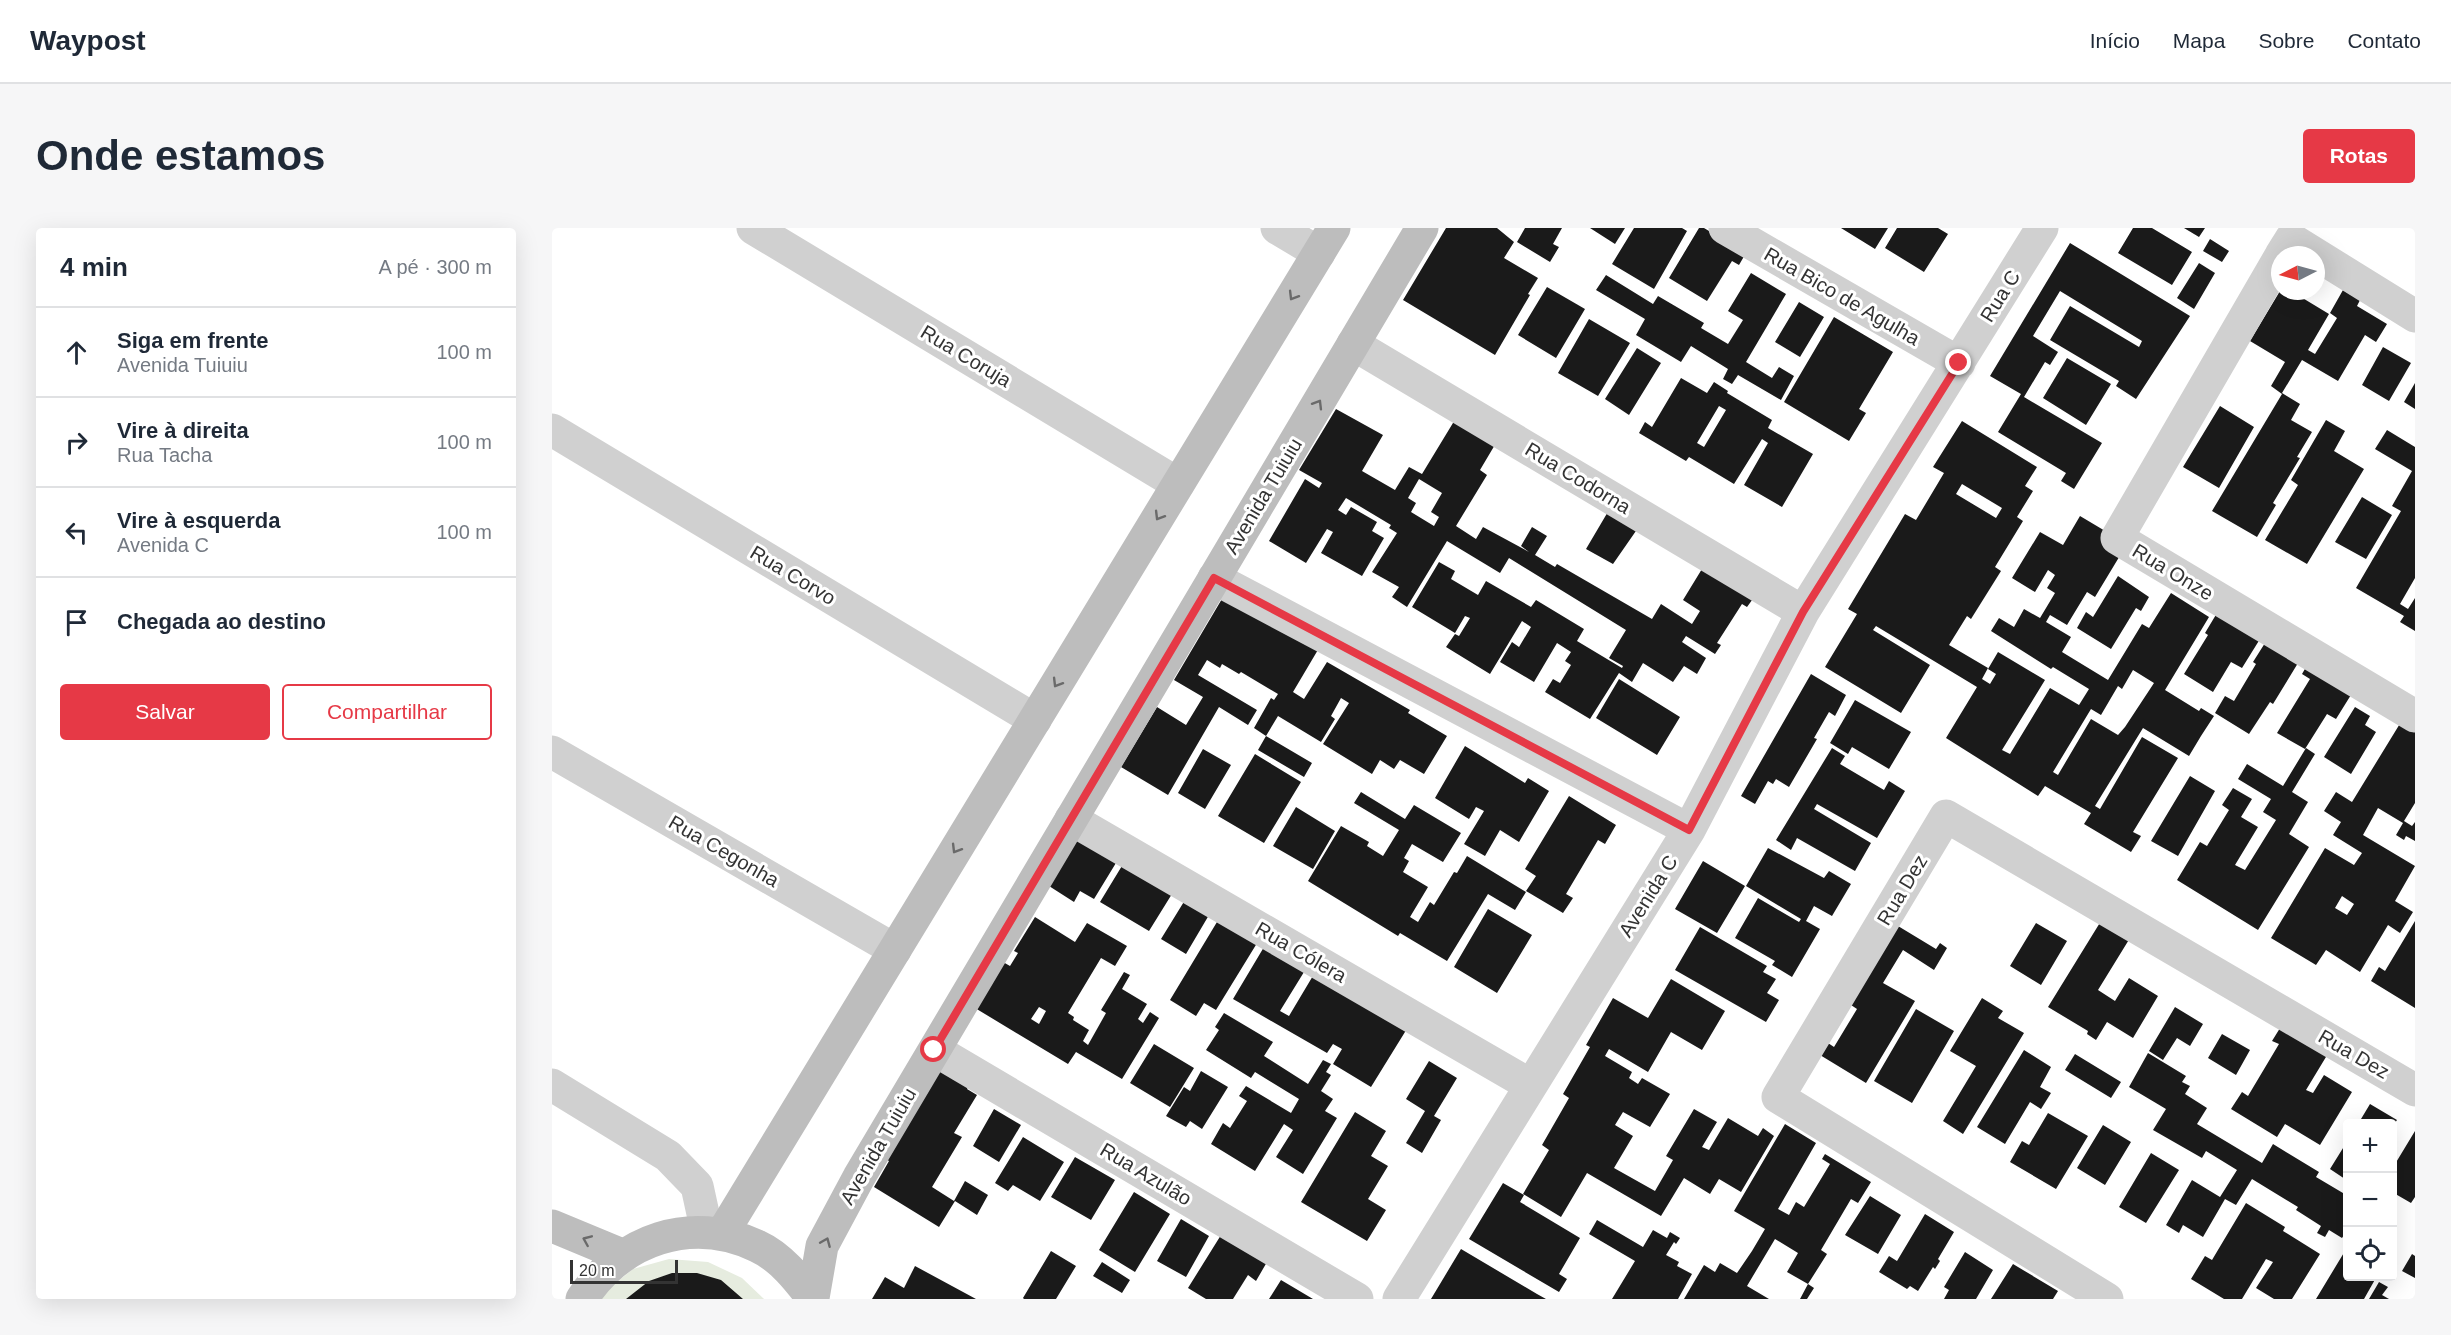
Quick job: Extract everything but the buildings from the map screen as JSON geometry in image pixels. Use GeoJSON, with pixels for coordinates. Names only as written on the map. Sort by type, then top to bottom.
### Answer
{"type":"FeatureCollection","features":[{"type":"Feature","properties":{"kind":"main road","name":"Avenida Tuiuiu"},"geometry":{"type":"LineString","coordinates":[[813,1299],[822,1246],[859,1177],[1422,228]]}},
{"type":"Feature","properties":{"kind":"main road"},"geometry":{"type":"LineString","coordinates":[[715,1233],[895,950],[1327,241]]}},
{"type":"Feature","properties":{"kind":"main road"},"geometry":{"type":"LineString","coordinates":[[552,1226],[622,1255]]}},
{"type":"Feature","properties":{"kind":"main road"},"geometry":{"type":"LineString","coordinates":[[582,1299],[596,1278],[622,1255],[663,1236],[715,1233],[758,1246],[789,1269],[813,1299]]}},
{"type":"Feature","properties":{"kind":"street","name":"Rua Coruja"},"geometry":{"type":"LineString","coordinates":[[753,228],[1178,484]]}},
{"type":"Feature","properties":{"kind":"street"},"geometry":{"type":"LineString","coordinates":[[1277,228],[1327,241]]}},
{"type":"Feature","properties":{"kind":"street","name":"Rua Bico de Agulha"},"geometry":{"type":"LineString","coordinates":[[1725,228],[1959,363]]}},
{"type":"Feature","properties":{"kind":"street","name":"Rua C"},"geometry":{"type":"LineString","coordinates":[[1959,363],[2042,228]]}},
{"type":"Feature","properties":{"kind":"street","name":"Rua Onze"},"geometry":{"type":"LineString","coordinates":[[2287,246],[2291,239],[2302,246]]}},
{"type":"Feature","properties":{"kind":"street","name":"Rua Onze"},"geometry":{"type":"LineString","coordinates":[[2325,260],[2415,316]]}},
{"type":"Feature","properties":{"kind":"street","name":"Rua Onze"},"geometry":{"type":"LineString","coordinates":[[2271,273],[2117,538],[2415,716]]}},
{"type":"Feature","properties":{"kind":"street","name":"Rua Codorna"},"geometry":{"type":"LineString","coordinates":[[1353,344],[1803,612]]}},
{"type":"Feature","properties":{"kind":"street","name":"Avenida C"},"geometry":{"type":"LineString","coordinates":[[1399,1299],[1689,830],[1803,612],[1959,363]]}},
{"type":"Feature","properties":{"kind":"street","name":"Rua Corvo"},"geometry":{"type":"LineString","coordinates":[[552,430],[1035,720]]}},
{"type":"Feature","properties":{"kind":"street"},"geometry":{"type":"LineString","coordinates":[[1214,578],[1689,830]]}},
{"type":"Feature","properties":{"kind":"street","name":"Rua Cegonha"},"geometry":{"type":"LineString","coordinates":[[552,752],[895,950]]}},
{"type":"Feature","properties":{"kind":"street","name":"Rua Dez"},"geometry":{"type":"LineString","coordinates":[[2107,1299],[1778,1097],[1946,816],[2415,1090]]}},
{"type":"Feature","properties":{"kind":"street","name":"Rua Cólera"},"geometry":{"type":"LineString","coordinates":[[1071,819],[1530,1084]]}},
{"type":"Feature","properties":{"kind":"street","name":"Rua Azulão"},"geometry":{"type":"LineString","coordinates":[[934,1050],[1357,1299]]}},
{"type":"Feature","properties":{"kind":"street"},"geometry":{"type":"LineString","coordinates":[[552,1085],[668,1156],[697,1186],[715,1233]]}},
{"type":"Feature","properties":{"kind":"shaded area"},"geometry":{"type":"Polygon","coordinates":[[[669,1259],[708,1262],[742,1278],[764,1299],[596,1299],[633,1269],[669,1259]]]}},
{"type":"Feature","properties":{"kind":"route"},"geometry":{"type":"LineString","coordinates":[[934,1050],[1214,578],[1689,830],[1803,612],[1959,363]]}}]}
